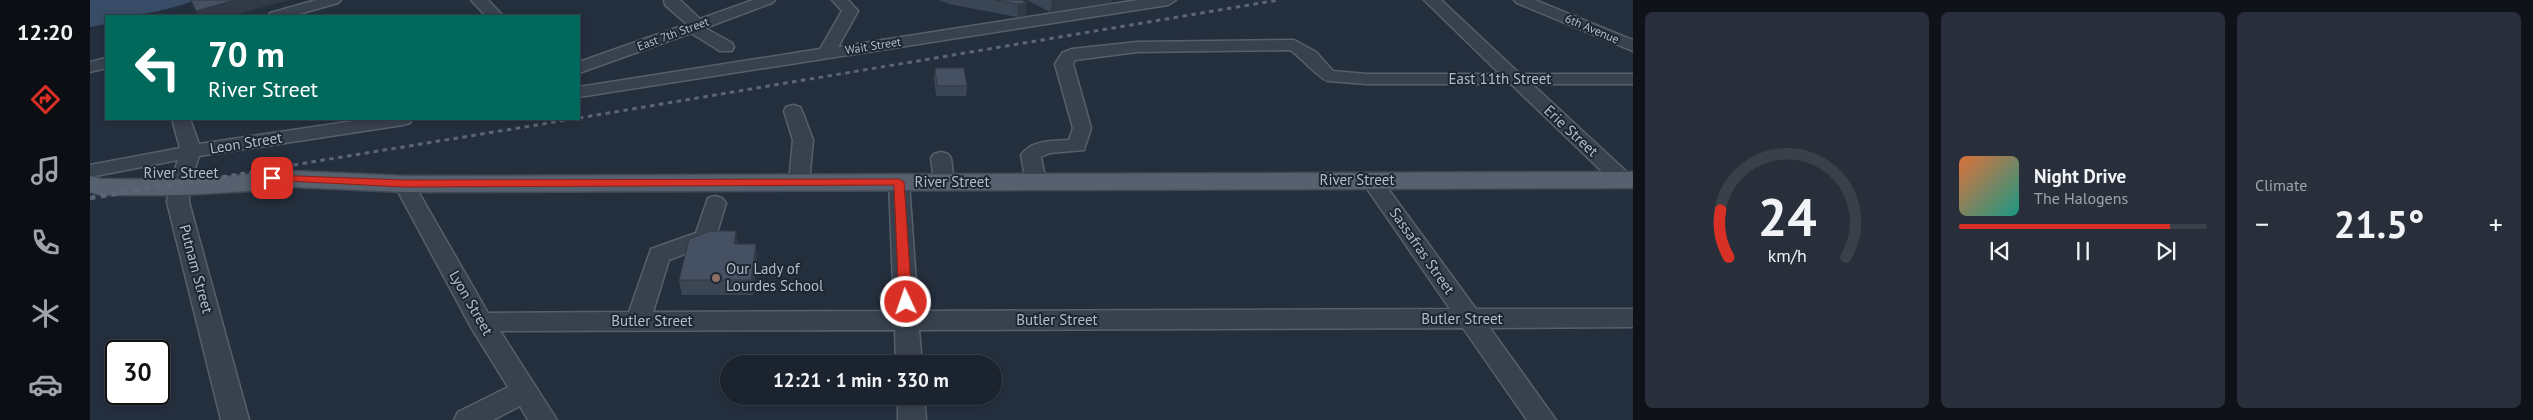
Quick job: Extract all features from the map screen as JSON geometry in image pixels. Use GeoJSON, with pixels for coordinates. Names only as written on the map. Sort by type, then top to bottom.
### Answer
{"type":"FeatureCollection","features":[{"type":"Feature","properties":{"kind":"main road","name":"River Street"},"geometry":{"type":"LineString","coordinates":[[90,180],[112,174],[185,170],[250,183],[272,178],[404,184],[899,182],[942,170],[1036,182],[1628,180]]}},
{"type":"Feature","properties":{"kind":"main road","name":"River Street"},"geometry":{"type":"LineString","coordinates":[[90,184],[101,187],[185,170]]}},
{"type":"Feature","properties":{"kind":"street"},"geometry":{"type":"LineString","coordinates":[[280,15],[333,0]]}},
{"type":"Feature","properties":{"kind":"street"},"geometry":{"type":"LineString","coordinates":[[478,0],[494,15]]}},
{"type":"Feature","properties":{"kind":"street"},"geometry":{"type":"LineString","coordinates":[[672,0],[670,2],[695,26],[726,47]]}},
{"type":"Feature","properties":{"kind":"street","name":"East 7th Street"},"geometry":{"type":"LineString","coordinates":[[580,68],[767,0]]}},
{"type":"Feature","properties":{"kind":"street"},"geometry":{"type":"LineString","coordinates":[[826,53],[850,11],[840,0]]}},
{"type":"Feature","properties":{"kind":"street","name":"Wait Street"},"geometry":{"type":"LineString","coordinates":[[580,92],[1168,0]]}},
{"type":"Feature","properties":{"kind":"street","name":"Erie Street"},"geometry":{"type":"LineString","coordinates":[[1432,0],[1628,180]]}},
{"type":"Feature","properties":{"kind":"street","name":"6th Avenue"},"geometry":{"type":"LineString","coordinates":[[1522,0],[1633,46]]}},
{"type":"Feature","properties":{"kind":"street"},"geometry":{"type":"LineString","coordinates":[[1026,8],[1048,19]]}},
{"type":"Feature","properties":{"kind":"street","name":"East 11th Street"},"geometry":{"type":"LineString","coordinates":[[1036,182],[1031,156],[1046,147],[1077,146],[1082,128],[1064,64],[1068,56],[1078,53],[1137,47],[1294,45],[1310,56],[1328,76],[1367,79],[1633,79]]}},
{"type":"Feature","properties":{"kind":"street"},"geometry":{"type":"LineString","coordinates":[[90,67],[105,63]]}},
{"type":"Feature","properties":{"kind":"street"},"geometry":{"type":"LineString","coordinates":[[793,111],[804,140],[799,182]]}},
{"type":"Feature","properties":{"kind":"street","name":"Putnam Street"},"geometry":{"type":"LineString","coordinates":[[181,120],[185,170],[178,202],[235,420]]}},
{"type":"Feature","properties":{"kind":"street","name":"Leon Street"},"geometry":{"type":"LineString","coordinates":[[90,171],[185,170],[399,120]]}},
{"type":"Feature","properties":{"kind":"street","name":"Sassafras Street"},"geometry":{"type":"LineString","coordinates":[[1372,180],[1542,420]]}},
{"type":"Feature","properties":{"kind":"street"},"geometry":{"type":"LineString","coordinates":[[899,182],[909,355]]}},
{"type":"Feature","properties":{"kind":"street","name":"Lyon Street"},"geometry":{"type":"LineString","coordinates":[[404,184],[481,322],[543,420]]}},
{"type":"Feature","properties":{"kind":"street"},"geometry":{"type":"LineString","coordinates":[[638,321],[659,255],[706,238],[715,203]]}},
{"type":"Feature","properties":{"kind":"street","name":"Butler Street"},"geometry":{"type":"LineString","coordinates":[[481,322],[1633,318]]}},
{"type":"Feature","properties":{"kind":"street"},"geometry":{"type":"LineString","coordinates":[[468,420],[526,391]]}},
{"type":"Feature","properties":{"kind":"street"},"geometry":{"type":"LineString","coordinates":[[911,405],[912,420]]}},
{"type":"Feature","properties":{"kind":"water"},"geometry":{"type":"Polygon","coordinates":[[[90,0],[195,0],[172,8],[151,12],[130,15],[105,15],[105,24],[90,27],[90,0]]]}},
{"type":"Feature","properties":{"kind":"building"},"geometry":{"type":"Polygon","coordinates":[[[191,0],[235,0],[196,11],[191,0]]]}},
{"type":"Feature","properties":{"kind":"building"},"geometry":{"type":"Polygon","coordinates":[[[995,0],[1022,0],[1027,3],[1018,4],[995,0]]]}},
{"type":"Feature","properties":{"kind":"building"},"geometry":{"type":"Polygon","coordinates":[[[935,68],[964,68],[967,86],[937,86],[935,68]]]}},
{"type":"Feature","properties":{"kind":"building"},"geometry":{"type":"Polygon","coordinates":[[[710,231],[736,231],[734,244],[756,244],[751,280],[679,280],[689,239],[710,231]]]}},
{"type":"Feature","properties":{"kind":"railway"},"geometry":{"type":"LineString","coordinates":[[580,118],[1279,0]]}},
{"type":"Feature","properties":{"kind":"railway"},"geometry":{"type":"LineString","coordinates":[[196,181],[567,120]]}},
{"type":"Feature","properties":{"kind":"railway"},"geometry":{"type":"LineString","coordinates":[[90,198],[204,179]]}},
{"type":"Feature","properties":{"kind":"place","name":"Our Lady of Lourdes School"},"geometry":{"type":"Point","coordinates":[716,278]}},
{"type":"Feature","properties":{"kind":"route"},"geometry":{"type":"LineString","coordinates":[[272,178],[404,184],[899,182],[906,302]]}}]}
